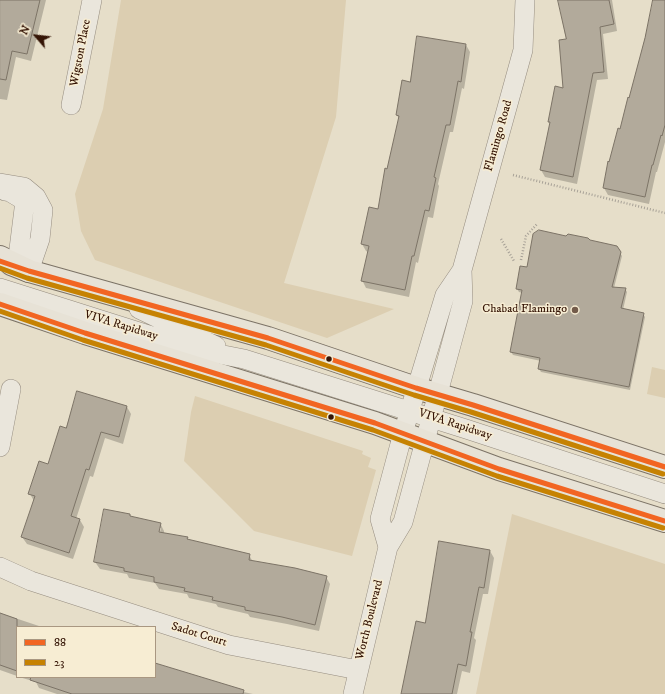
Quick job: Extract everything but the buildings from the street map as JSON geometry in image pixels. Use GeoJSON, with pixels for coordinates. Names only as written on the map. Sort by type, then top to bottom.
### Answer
{"type":"FeatureCollection","features":[{"type":"Feature","properties":{"kind":"main road"},"geometry":{"type":"LineString","coordinates":[[11,263],[106,292],[268,338],[416,388],[665,467]]}},
{"type":"Feature","properties":{"kind":"main road"},"geometry":{"type":"LineString","coordinates":[[0,304],[86,333],[376,423],[499,469],[665,521]]}},
{"type":"Feature","properties":{"kind":"street","name":"Wigston Place"},"geometry":{"type":"LineString","coordinates":[[71,105],[92,0]]}},
{"type":"Feature","properties":{"kind":"street","name":"Flamingo Road"},"geometry":{"type":"LineString","coordinates":[[431,418],[463,301],[462,270],[523,50],[525,0]]}},
{"type":"Feature","properties":{"kind":"street"},"geometry":{"type":"LineString","coordinates":[[0,183],[24,187],[36,198],[43,210],[40,239],[11,263]]}},
{"type":"Feature","properties":{"kind":"street"},"geometry":{"type":"LineString","coordinates":[[0,190],[10,192],[25,200],[11,263]]}},
{"type":"Feature","properties":{"kind":"street","name":"Flamingo Road"},"geometry":{"type":"LineString","coordinates":[[409,411],[445,295],[462,270]]}},
{"type":"Feature","properties":{"kind":"street","name":"VIVA Rapidway"},"geometry":{"type":"LineString","coordinates":[[0,288],[193,349],[244,359],[665,494]]}},
{"type":"Feature","properties":{"kind":"street","name":"VIVA Rapidway"},"geometry":{"type":"LineString","coordinates":[[106,292],[244,359]]}},
{"type":"Feature","properties":{"kind":"street"},"geometry":{"type":"LineString","coordinates":[[0,447],[12,390]]}},
{"type":"Feature","properties":{"kind":"street","name":"Worth Boulevard"},"geometry":{"type":"LineString","coordinates":[[388,547],[380,519],[409,411]]}},
{"type":"Feature","properties":{"kind":"street","name":"Worth Boulevard"},"geometry":{"type":"LineString","coordinates":[[353,694],[388,547],[403,522],[431,418]]}},
{"type":"Feature","properties":{"kind":"street","name":"Sadot Court"},"geometry":{"type":"LineString","coordinates":[[0,567],[31,581],[229,645],[358,670]]}},
{"type":"Feature","properties":{"kind":"path"},"geometry":{"type":"LineString","coordinates":[[513,175],[665,213]]}},
{"type":"Feature","properties":{"kind":"path"},"geometry":{"type":"LineString","coordinates":[[521,260],[526,236],[538,224]]}},
{"type":"Feature","properties":{"kind":"path"},"geometry":{"type":"LineString","coordinates":[[501,239],[514,261]]}},
{"type":"Feature","properties":{"kind":"shaded area"},"geometry":{"type":"Polygon","coordinates":[[[121,0],[346,0],[336,117],[284,283],[394,309],[327,338],[95,260],[81,231],[75,194],[103,109],[121,0]]]}},
{"type":"Feature","properties":{"kind":"shaded area"},"geometry":{"type":"Polygon","coordinates":[[[652,367],[665,370],[665,398],[647,394],[652,367]]]}},
{"type":"Feature","properties":{"kind":"shaded area"},"geometry":{"type":"Polygon","coordinates":[[[195,396],[363,451],[362,454],[371,458],[368,467],[376,470],[352,556],[254,531],[184,461],[191,412],[195,396]]]}},
{"type":"Feature","properties":{"kind":"shaded area"},"geometry":{"type":"Polygon","coordinates":[[[512,514],[665,564],[665,694],[476,694],[512,514]]]}},
{"type":"Feature","properties":{"kind":"transit line","name":"88"},"geometry":{"type":"LineString","coordinates":[[0,261],[29,271],[268,338],[416,388],[665,467]]}},
{"type":"Feature","properties":{"kind":"transit line","name":"23"},"geometry":{"type":"LineString","coordinates":[[0,268],[27,278],[266,345],[414,395],[663,474]]}},
{"type":"Feature","properties":{"kind":"transit line","name":"88"},"geometry":{"type":"LineString","coordinates":[[0,304],[85,333],[375,423],[499,469],[665,521]]}},
{"type":"Feature","properties":{"kind":"transit line","name":"23"},"geometry":{"type":"LineString","coordinates":[[0,311],[83,340],[373,430],[497,476],[663,528]]}},
{"type":"Feature","properties":{"kind":"place","name":"Chabad Flamingo"},"geometry":{"type":"Point","coordinates":[575,310]}}]}
